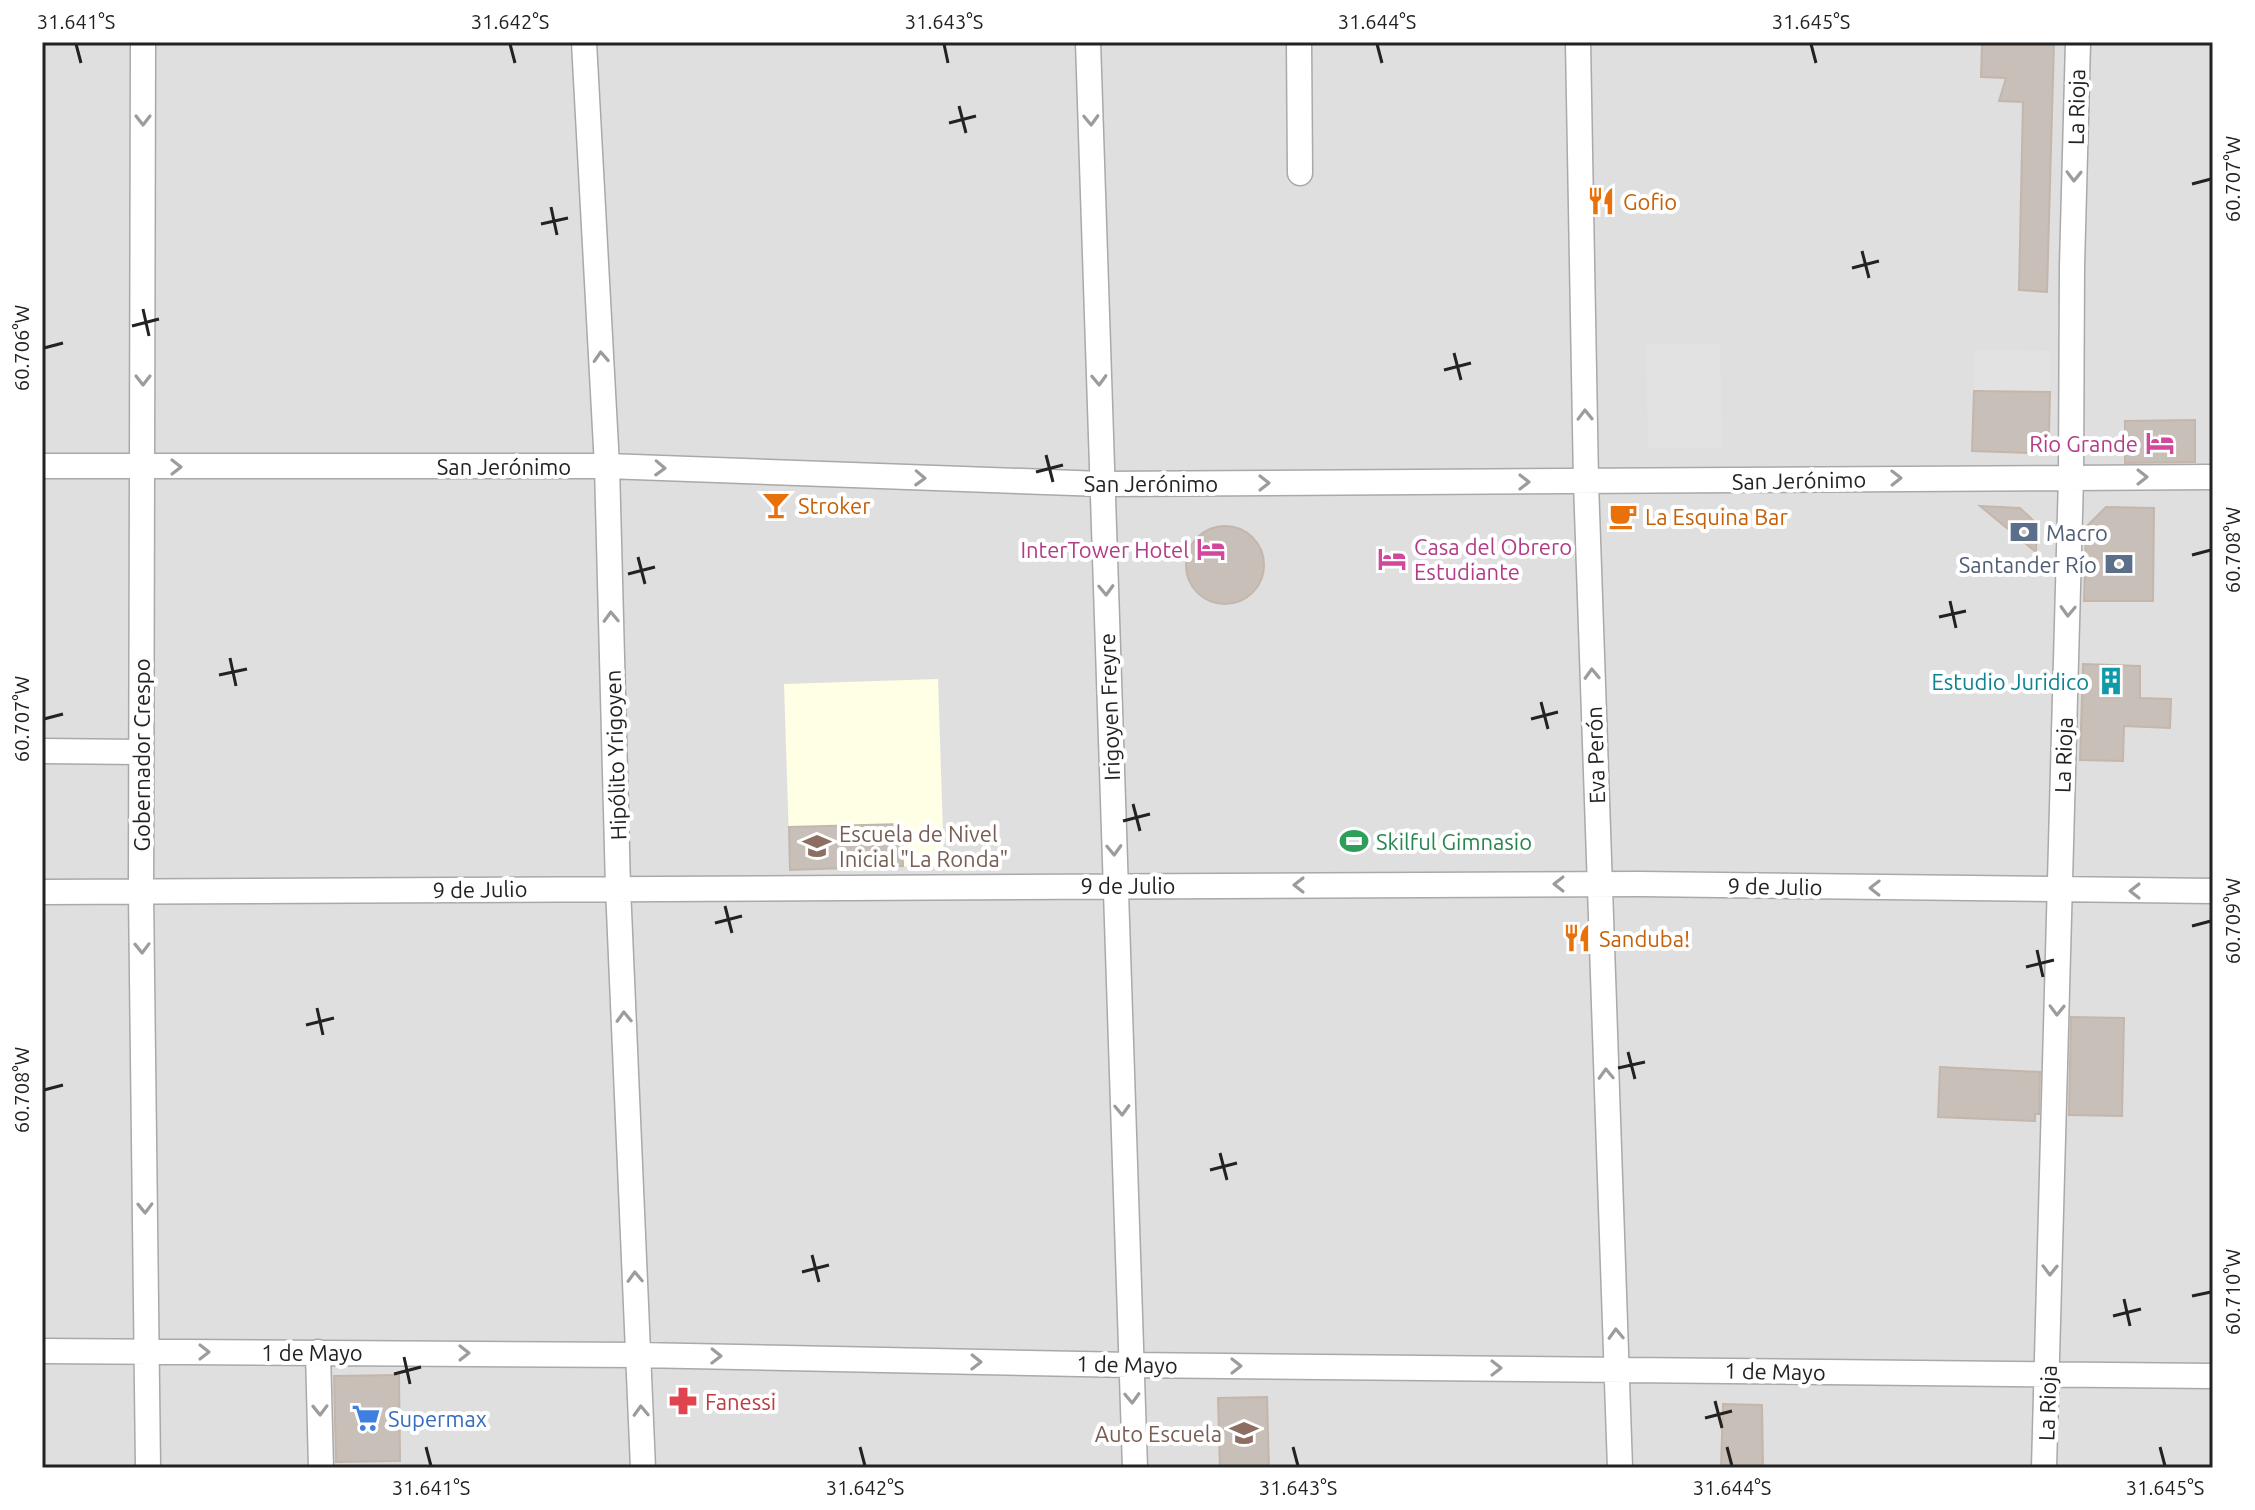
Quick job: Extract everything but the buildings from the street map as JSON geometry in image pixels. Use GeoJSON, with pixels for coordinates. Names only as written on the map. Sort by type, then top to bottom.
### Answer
{"type":"FeatureCollection","features":[{"type":"Feature","properties":{"kind":"street","name":"Gobernador Crespo"},"geometry":{"type":"LineString","coordinates":[[143,42],[141,893],[148,1468]]}},
{"type":"Feature","properties":{"kind":"street","name":"Hipólito Yrigoyen"},"geometry":{"type":"LineString","coordinates":[[584,42],[607,466],[618,887],[643,1468]]}},
{"type":"Feature","properties":{"kind":"street","name":"Irigoyen Freyre"},"geometry":{"type":"LineString","coordinates":[[1088,42],[1135,1468]]}},
{"type":"Feature","properties":{"kind":"street"},"geometry":{"type":"LineString","coordinates":[[1299,42],[1300,173]]}},
{"type":"Feature","properties":{"kind":"street","name":"Eva Perón"},"geometry":{"type":"LineString","coordinates":[[1578,42],[1586,482],[1620,1468]]}},
{"type":"Feature","properties":{"kind":"street","name":"La Rioja"},"geometry":{"type":"LineString","coordinates":[[2044,1468],[2071,477],[2072,251],[2078,42]]}},
{"type":"Feature","properties":{"kind":"street","name":"San Jerónimo"},"geometry":{"type":"LineString","coordinates":[[42,466],[607,466],[1102,484],[2213,477]]}},
{"type":"Feature","properties":{"kind":"street"},"geometry":{"type":"LineString","coordinates":[[42,751],[141,752]]}},
{"type":"Feature","properties":{"kind":"street","name":"9 de Julio"},"geometry":{"type":"LineString","coordinates":[[42,892],[1598,884],[2213,891]]}},
{"type":"Feature","properties":{"kind":"street","name":"1 de Mayo"},"geometry":{"type":"LineString","coordinates":[[42,1351],[638,1355],[1131,1365],[2213,1376]]}},
{"type":"Feature","properties":{"kind":"street"},"geometry":{"type":"LineString","coordinates":[[318,1352],[321,1468]]}},
{"type":"Feature","properties":{"kind":"shaded area"},"geometry":{"type":"Polygon","coordinates":[[[42,42],[2213,42],[2213,1468],[42,1468],[42,42]]]}},
{"type":"Feature","properties":{"kind":"shaded area"},"geometry":{"type":"Polygon","coordinates":[[[1646,344],[1720,344],[1722,448],[1648,448],[1646,344]]]}},
{"type":"Feature","properties":{"kind":"shaded area"},"geometry":{"type":"Polygon","coordinates":[[[1974,350],[2050,351],[2050,392],[1974,391],[1974,350]]]}},
{"type":"Feature","properties":{"kind":"shaded area"},"geometry":{"type":"Polygon","coordinates":[[[938,679],[944,865],[790,870],[784,684],[938,679]]]}},
{"type":"Feature","properties":{"kind":"place","name":"Gofio"},"geometry":{"type":"Point","coordinates":[1601,201]}},
{"type":"Feature","properties":{"kind":"place","name":"Rio Grande"},"geometry":{"type":"Point","coordinates":[2160,443]}},
{"type":"Feature","properties":{"kind":"place","name":"Stroker"},"geometry":{"type":"Point","coordinates":[776,505]}},
{"type":"Feature","properties":{"kind":"place","name":"La Esquina Bar"},"geometry":{"type":"Point","coordinates":[1623,516]}},
{"type":"Feature","properties":{"kind":"place","name":"Macro"},"geometry":{"type":"Point","coordinates":[2024,532]}},
{"type":"Feature","properties":{"kind":"place","name":"InterTower Hotel"},"geometry":{"type":"Point","coordinates":[1211,549]}},
{"type":"Feature","properties":{"kind":"place","name":"Casa del Obrero Estudiante"},"geometry":{"type":"Point","coordinates":[1392,559]}},
{"type":"Feature","properties":{"kind":"place","name":"Santander Río"},"geometry":{"type":"Point","coordinates":[2119,564]}},
{"type":"Feature","properties":{"kind":"place","name":"Estudio Juridico"},"geometry":{"type":"Point","coordinates":[2111,681]}},
{"type":"Feature","properties":{"kind":"place","name":"Skilful Gimnasio"},"geometry":{"type":"Point","coordinates":[1354,841]}},
{"type":"Feature","properties":{"kind":"place","name":"Escuela de Nivel Inicial \"La Ronda\""},"geometry":{"type":"Point","coordinates":[817,846]}},
{"type":"Feature","properties":{"kind":"place","name":"Sanduba!"},"geometry":{"type":"Point","coordinates":[1577,938]}},
{"type":"Feature","properties":{"kind":"place","name":"Fanessi"},"geometry":{"type":"Point","coordinates":[683,1401]}},
{"type":"Feature","properties":{"kind":"place","name":"Supermax"},"geometry":{"type":"Point","coordinates":[366,1418]}},
{"type":"Feature","properties":{"kind":"place","name":"Auto Escuela"},"geometry":{"type":"Point","coordinates":[1244,1433]}}]}
